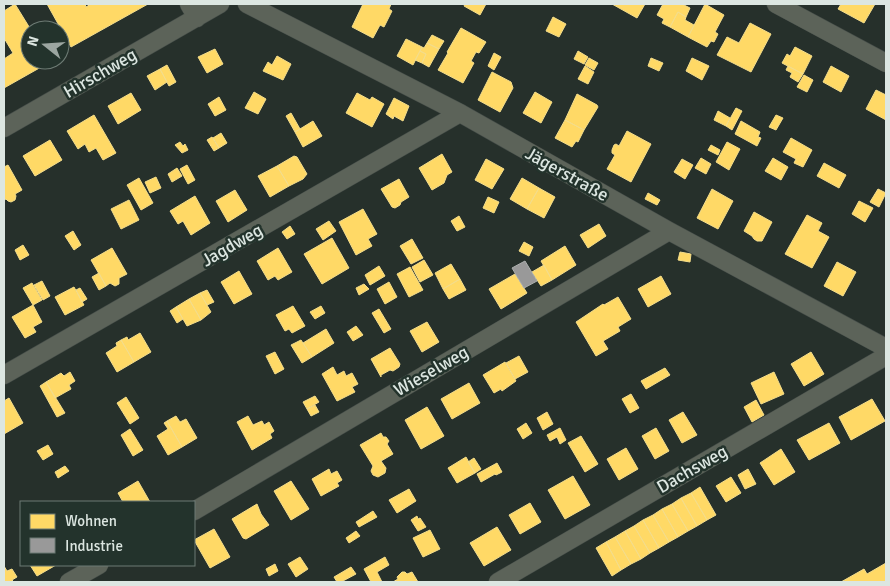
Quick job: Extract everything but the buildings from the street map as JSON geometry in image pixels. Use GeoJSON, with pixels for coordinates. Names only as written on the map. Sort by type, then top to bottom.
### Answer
{"type":"FeatureCollection","features":[{"type":"Feature","properties":{"kind":"street","name":"Hirschweg"},"geometry":{"type":"LineString","coordinates":[[4,128],[193,11],[220,4]]}},
{"type":"Feature","properties":{"kind":"street","name":"Jägerstraße"},"geometry":{"type":"LineString","coordinates":[[246,4],[460,113],[669,231],[886,348]]}},
{"type":"Feature","properties":{"kind":"street"},"geometry":{"type":"LineString","coordinates":[[776,4],[886,63]]}},
{"type":"Feature","properties":{"kind":"street","name":"Jagdweg"},"geometry":{"type":"LineString","coordinates":[[4,375],[460,113]]}},
{"type":"Feature","properties":{"kind":"street","name":"Wieselweg"},"geometry":{"type":"LineString","coordinates":[[195,510],[669,231]]}},
{"type":"Feature","properties":{"kind":"street","name":"Dachsweg"},"geometry":{"type":"LineString","coordinates":[[498,582],[886,356]]}},
{"type":"Feature","properties":{"kind":"street"},"geometry":{"type":"LineString","coordinates":[[69,582],[97,566]]}}]}
